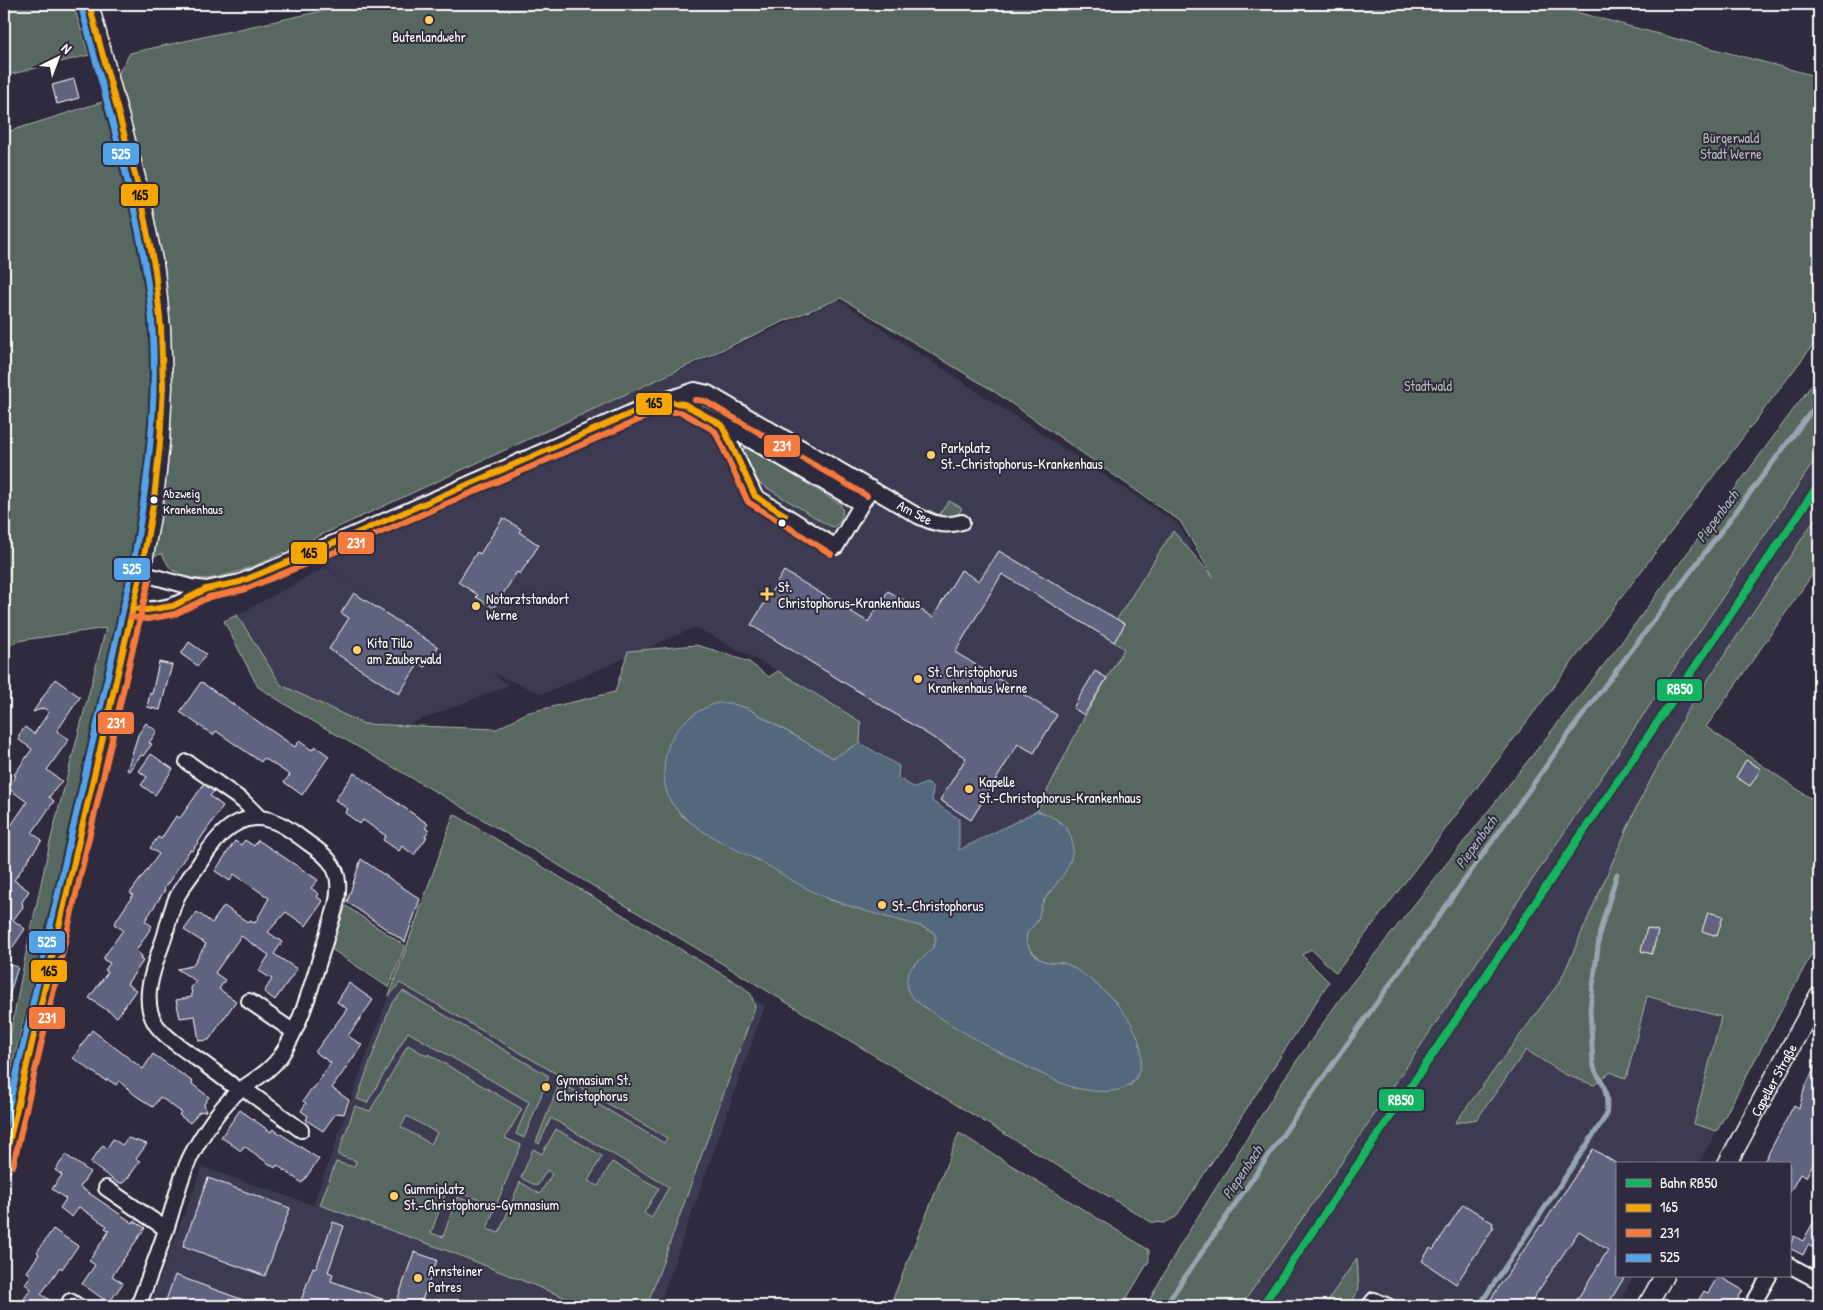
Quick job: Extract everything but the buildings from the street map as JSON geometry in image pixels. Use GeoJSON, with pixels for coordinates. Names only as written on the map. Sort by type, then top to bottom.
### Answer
{"type":"FeatureCollection","features":[{"type":"Feature","properties":{"kind":"street"},"geometry":{"type":"LineString","coordinates":[[4,1164],[141,573],[154,499],[160,443],[163,386],[161,328],[155,270],[136,178],[89,4]]}},
{"type":"Feature","properties":{"kind":"street","name":"Am See"},"geometry":{"type":"LineString","coordinates":[[132,608],[147,610],[173,606],[206,589],[240,582],[350,536],[638,409],[695,390],[708,393],[934,523],[950,525],[962,522]]}},
{"type":"Feature","properties":{"kind":"street","name":"Am See"},"geometry":{"type":"LineString","coordinates":[[655,403],[684,404],[861,504]]}},
{"type":"Feature","properties":{"kind":"street"},"geometry":{"type":"LineString","coordinates":[[722,425],[755,496],[836,546],[871,488]]}},
{"type":"Feature","properties":{"kind":"street","name":"Am See"},"geometry":{"type":"LineString","coordinates":[[141,573],[191,587],[206,589]]}},
{"type":"Feature","properties":{"kind":"street"},"geometry":{"type":"LineString","coordinates":[[187,762],[243,801],[260,818]]}},
{"type":"Feature","properties":{"kind":"street"},"geometry":{"type":"LineString","coordinates":[[138,1306],[166,1229],[179,1184],[194,1151],[221,1109],[241,1089],[262,1076],[273,1066],[294,1032],[311,987],[338,896],[337,873],[325,856],[273,820],[248,819],[224,832],[212,846],[177,897],[151,977],[150,1010],[153,1019],[164,1034],[241,1089],[302,1130]]}},
{"type":"Feature","properties":{"kind":"street","name":"Capeller Straße"},"geometry":{"type":"LineString","coordinates":[[1728,1162],[1819,995]]}},
{"type":"Feature","properties":{"kind":"street"},"geometry":{"type":"LineString","coordinates":[[249,1000],[294,1032]]}},
{"type":"Feature","properties":{"kind":"street"},"geometry":{"type":"LineString","coordinates":[[106,1188],[166,1229]]}},
{"type":"Feature","properties":{"kind":"street"},"geometry":{"type":"LineString","coordinates":[[1790,1266],[1819,1281]]}},
{"type":"Feature","properties":{"kind":"street"},"geometry":{"type":"LineString","coordinates":[[1647,1306],[1663,1278]]}},
{"type":"Feature","properties":{"kind":"street"},"geometry":{"type":"LineString","coordinates":[[1752,1306],[1768,1278]]}},
{"type":"Feature","properties":{"kind":"street"},"geometry":{"type":"LineString","coordinates":[[1369,1306],[1374,1300],[1388,1306]]}},
{"type":"Feature","properties":{"kind":"shaded area","name":"St. Christophorus-Krankenhaus"},"geometry":{"type":"Polygon","coordinates":[[[839,300],[1178,524],[1192,547],[1037,811],[1000,831],[959,850],[959,819],[898,778],[898,766],[860,743],[861,722],[778,671],[695,627],[543,694],[492,673],[509,685],[405,726],[364,724],[281,685],[237,615],[326,567],[382,603],[318,561],[607,434],[579,416],[839,300]]]}},
{"type":"Feature","properties":{"kind":"shaded area"},"geometry":{"type":"Polygon","coordinates":[[[1819,454],[1819,513],[1686,713],[1637,806],[1561,980],[1455,1122],[1477,1119],[1526,1050],[1566,1075],[1647,996],[1721,1017],[1694,1124],[1717,1131],[1699,1162],[1616,1162],[1616,1278],[1633,1278],[1617,1306],[1348,1306],[1359,1289],[1357,1259],[1324,1306],[1241,1306],[1349,1152],[1819,454]]]}},
{"type":"Feature","properties":{"kind":"shaded area","name":"Gymnasium St. Christophorus"},"geometry":{"type":"Polygon","coordinates":[[[452,819],[765,1006],[659,1306],[149,1306],[202,1167],[313,1205],[452,819]]]}},
{"type":"Feature","properties":{"kind":"green space"},"geometry":{"type":"Polygon","coordinates":[[[4,4],[73,4],[89,55],[4,76],[4,4]]]}},
{"type":"Feature","properties":{"kind":"green space","name":"Stadtwald"},"geometry":{"type":"Polygon","coordinates":[[[354,4],[1546,4],[1819,77],[1819,337],[1336,973],[1311,949],[1302,955],[1329,982],[1176,1217],[1164,1223],[1151,1222],[457,804],[299,713],[258,687],[224,621],[237,615],[281,685],[364,724],[497,729],[526,713],[615,692],[628,651],[696,645],[749,662],[769,677],[778,671],[861,722],[860,743],[833,758],[747,708],[670,800],[681,815],[700,828],[830,900],[920,926],[933,932],[936,937],[934,947],[913,965],[950,1024],[1029,1068],[1074,1088],[1131,1085],[1137,1076],[1141,1061],[1116,1002],[1068,965],[1060,962],[1051,964],[1040,959],[1030,949],[1026,941],[1027,932],[1038,920],[1041,905],[1050,892],[1044,813],[1037,811],[1085,716],[1124,649],[1114,642],[1119,632],[1109,618],[1117,619],[1173,531],[1213,577],[1180,521],[992,390],[841,298],[780,323],[254,566],[224,576],[203,579],[183,575],[173,570],[162,554],[134,559],[115,647],[4,1100],[4,1068],[26,953],[50,842],[106,628],[23,640],[4,647],[4,133],[102,102],[130,53],[354,4]]]}},
{"type":"Feature","properties":{"kind":"green space"},"geometry":{"type":"Polygon","coordinates":[[[1819,375],[1819,454],[1349,1152],[1241,1306],[1146,1306],[1179,1247],[1284,1079],[1345,992],[1618,647],[1819,375]]]}},
{"type":"Feature","properties":{"kind":"green space"},"geometry":{"type":"Polygon","coordinates":[[[744,448],[751,449],[840,504],[842,514],[839,523],[833,527],[826,524],[759,483],[742,454],[744,448]]]}},
{"type":"Feature","properties":{"kind":"green space"},"geometry":{"type":"Polygon","coordinates":[[[949,501],[962,508],[956,518],[938,518],[928,512],[929,510],[939,515],[949,501]]]}},
{"type":"Feature","properties":{"kind":"green space"},"geometry":{"type":"Polygon","coordinates":[[[1819,513],[1819,565],[1706,727],[1819,804],[1819,940],[1717,1131],[1694,1124],[1721,1017],[1647,996],[1626,1079],[1611,1072],[1594,1085],[1566,1075],[1526,1050],[1477,1119],[1455,1123],[1561,980],[1637,806],[1686,713],[1819,513]]]}},
{"type":"Feature","properties":{"kind":"green space","name":"Gymnasium St. Christophorus"},"geometry":{"type":"Polygon","coordinates":[[[454,814],[742,986],[751,994],[755,1007],[647,1306],[586,1306],[451,1252],[320,1205],[336,1162],[354,1167],[356,1161],[338,1155],[355,1106],[370,1111],[408,1045],[427,1056],[428,1054],[522,1109],[505,1138],[521,1145],[496,1205],[447,1189],[431,1233],[443,1237],[457,1197],[494,1210],[487,1229],[499,1233],[520,1182],[540,1194],[552,1174],[547,1170],[537,1186],[521,1178],[533,1149],[542,1154],[556,1129],[602,1156],[588,1181],[598,1186],[612,1162],[659,1188],[644,1213],[651,1218],[669,1187],[551,1118],[539,1144],[536,1142],[560,1082],[664,1143],[667,1138],[400,983],[389,996],[454,814]],[[407,1116],[401,1127],[431,1144],[437,1133],[407,1116]]]}},
{"type":"Feature","properties":{"kind":"green space"},"geometry":{"type":"Polygon","coordinates":[[[346,906],[405,946],[389,988],[330,948],[346,906]]]}},
{"type":"Feature","properties":{"kind":"green space"},"geometry":{"type":"Polygon","coordinates":[[[403,991],[549,1076],[524,1138],[516,1134],[529,1102],[408,1032],[367,1103],[357,1099],[391,1004],[403,991]]]}},
{"type":"Feature","properties":{"kind":"green space"},"geometry":{"type":"Polygon","coordinates":[[[959,1133],[1149,1250],[1149,1261],[1122,1306],[890,1306],[959,1133]]]}},
{"type":"Feature","properties":{"kind":"green space"},"geometry":{"type":"Polygon","coordinates":[[[1357,1258],[1359,1289],[1348,1306],[1324,1306],[1357,1258]]]}},
{"type":"Feature","properties":{"kind":"water"},"geometry":{"type":"Polygon","coordinates":[[[717,703],[729,703],[747,708],[833,758],[860,743],[899,766],[898,778],[915,788],[926,783],[933,787],[932,801],[959,819],[959,850],[1037,811],[1047,814],[1062,824],[1071,837],[1072,854],[1064,874],[1042,904],[1037,921],[1027,934],[1027,941],[1029,948],[1037,957],[1047,962],[1069,965],[1082,973],[1123,1011],[1133,1027],[1139,1043],[1141,1059],[1137,1075],[1132,1082],[1126,1087],[1110,1091],[1092,1091],[1075,1088],[1040,1073],[960,1030],[918,1002],[908,990],[908,974],[915,963],[931,950],[936,937],[933,932],[920,926],[823,897],[714,838],[690,822],[668,797],[664,779],[666,754],[673,737],[684,722],[708,706],[717,703]]]}},
{"type":"Feature","properties":{"kind":"waterway","name":"Piepenbach"},"geometry":{"type":"LineString","coordinates":[[1165,1306],[1295,1117],[1579,720],[1819,401]]}},
{"type":"Feature","properties":{"kind":"waterway"},"geometry":{"type":"LineString","coordinates":[[1479,1306],[1606,1116],[1607,1101],[1605,1091],[1593,1063],[1590,1009],[1600,931],[1617,874]]}},
{"type":"Feature","properties":{"kind":"rail line","name":"RB50"},"geometry":{"type":"LineString","coordinates":[[1262,1306],[1819,484]]}},
{"type":"Feature","properties":{"kind":"transit line","name":"165"},"geometry":{"type":"LineString","coordinates":[[4,1164],[141,573],[154,499],[160,443],[163,386],[161,328],[155,270],[136,178],[89,4]]}},
{"type":"Feature","properties":{"kind":"transit line","name":"525"},"geometry":{"type":"LineString","coordinates":[[4,1128],[132,571],[149,459],[152,421],[154,346],[146,271],[125,171],[81,6]]}},
{"type":"Feature","properties":{"kind":"transit line","name":"231"},"geometry":{"type":"LineString","coordinates":[[695,400],[705,401],[867,496]]}},
{"type":"Feature","properties":{"kind":"transit line","name":"165"},"geometry":{"type":"LineString","coordinates":[[132,608],[147,610],[173,606],[206,589],[240,582],[655,403],[684,404],[722,425],[755,496],[785,515]]}},
{"type":"Feature","properties":{"kind":"transit line","name":"231"},"geometry":{"type":"LineString","coordinates":[[131,617],[148,619],[175,614],[209,597],[243,590],[354,544],[657,412],[681,412],[715,431],[748,502],[831,554]]}},
{"type":"Feature","properties":{"kind":"transit line","name":"231"},"geometry":{"type":"LineString","coordinates":[[13,1166],[150,575]]}},
{"type":"Feature","properties":{"kind":"place","name":"Butenlandwehr"},"geometry":{"type":"Point","coordinates":[429,20]}},
{"type":"Feature","properties":{"kind":"place","name":"Parkplatz St.-Christophorus-Krankenhaus"},"geometry":{"type":"Point","coordinates":[931,455]}},
{"type":"Feature","properties":{"kind":"place","name":"Abzweig Krankenhaus"},"geometry":{"type":"Point","coordinates":[154,500]}},
{"type":"Feature","properties":{"kind":"place","name":"St. Christophorus-Krankenhaus"},"geometry":{"type":"Point","coordinates":[767,594]}},
{"type":"Feature","properties":{"kind":"place","name":"Notarztstandort Werne"},"geometry":{"type":"Point","coordinates":[476,606]}},
{"type":"Feature","properties":{"kind":"place","name":"Kita Tillo am Zauberwald"},"geometry":{"type":"Point","coordinates":[357,650]}},
{"type":"Feature","properties":{"kind":"place","name":"St. Christophorus Krankenhaus Werne"},"geometry":{"type":"Point","coordinates":[918,679]}},
{"type":"Feature","properties":{"kind":"place","name":"Kapelle St.-Christophorus-Krankenhaus"},"geometry":{"type":"Point","coordinates":[969,789]}},
{"type":"Feature","properties":{"kind":"place","name":"St.-Christophorus"},"geometry":{"type":"Point","coordinates":[882,905]}},
{"type":"Feature","properties":{"kind":"place","name":"Gymnasium St. Christophorus"},"geometry":{"type":"Point","coordinates":[546,1087]}},
{"type":"Feature","properties":{"kind":"place","name":"Gummiplatz St.-Christophorus-Gymnasium"},"geometry":{"type":"Point","coordinates":[394,1196]}},
{"type":"Feature","properties":{"kind":"place","name":"Arnsteiner Patres"},"geometry":{"type":"Point","coordinates":[418,1278]}},
{"type":"Feature","properties":{"kind":"park label","name":"Bürgerwald Stadt Werne"},"geometry":{"type":"Point","coordinates":[1731,146]}}]}
